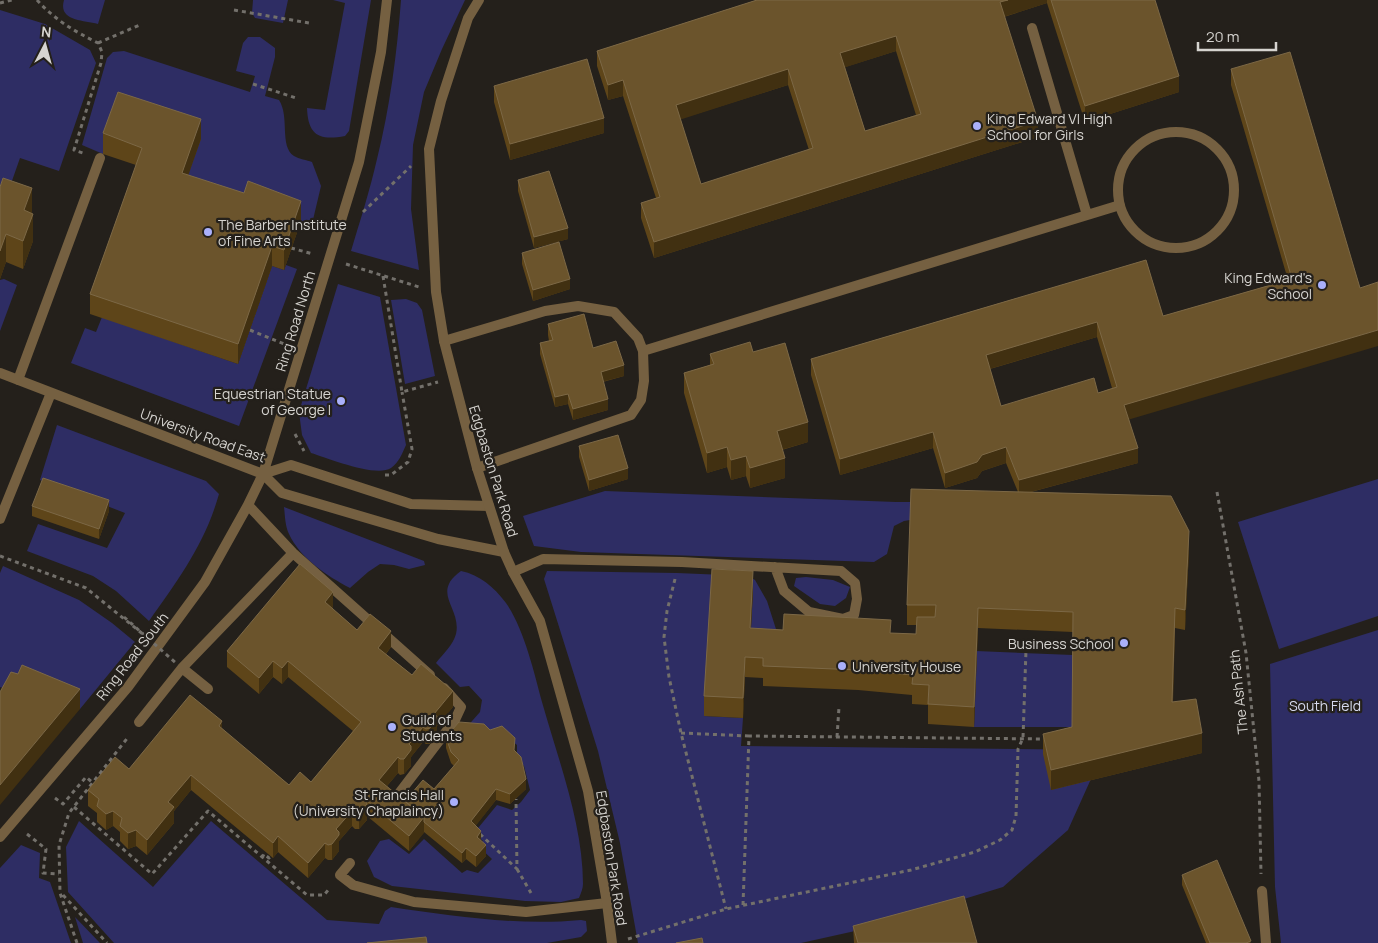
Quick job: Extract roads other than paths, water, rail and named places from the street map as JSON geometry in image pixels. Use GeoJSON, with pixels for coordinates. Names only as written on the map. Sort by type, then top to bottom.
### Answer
{"type":"FeatureCollection","features":[{"type":"Feature","properties":{"kind":"street","name":"Ring Road North"},"geometry":{"type":"LineString","coordinates":[[262,474],[359,162],[381,52],[387,0]]}},
{"type":"Feature","properties":{"kind":"street","name":"Edgbaston Park Road"},"geometry":{"type":"LineString","coordinates":[[479,0],[468,18],[441,101],[429,149],[436,292],[444,341],[477,468],[504,552],[540,621],[588,790],[612,943]]}},
{"type":"Feature","properties":{"kind":"street"},"geometry":{"type":"LineString","coordinates":[[1032,28],[1087,215]]}},
{"type":"Feature","properties":{"kind":"street"},"geometry":{"type":"LineString","coordinates":[[1181,132],[1199,136],[1216,146],[1228,162],[1234,181],[1234,200],[1227,219],[1215,234],[1198,244],[1179,248],[1159,246],[1142,237],[1128,222],[1120,205],[1118,186],[1122,168],[1131,152],[1145,140],[1162,134],[1181,132]]}},
{"type":"Feature","properties":{"kind":"street"},"geometry":{"type":"LineString","coordinates":[[18,380],[100,158]]}},
{"type":"Feature","properties":{"kind":"street"},"geometry":{"type":"LineString","coordinates":[[643,351],[1120,205]]}},
{"type":"Feature","properties":{"kind":"street"},"geometry":{"type":"LineString","coordinates":[[444,341],[545,310],[578,306],[614,312],[638,338],[643,351],[644,381],[641,400],[631,415],[477,468]]}},
{"type":"Feature","properties":{"kind":"street","name":"University Road East"},"geometry":{"type":"LineString","coordinates":[[0,373],[262,474],[291,465],[411,504],[490,506]]}},
{"type":"Feature","properties":{"kind":"street"},"geometry":{"type":"LineString","coordinates":[[0,519],[51,393]]}},
{"type":"Feature","properties":{"kind":"street"},"geometry":{"type":"LineString","coordinates":[[262,474],[282,494],[438,539],[504,552]]}},
{"type":"Feature","properties":{"kind":"street","name":"Ring Road South"},"geometry":{"type":"LineString","coordinates":[[0,837],[128,686],[205,582],[248,505],[262,474]]}},
{"type":"Feature","properties":{"kind":"street"},"geometry":{"type":"LineString","coordinates":[[248,505],[292,553],[447,690],[461,707],[455,720],[397,796]]}},
{"type":"Feature","properties":{"kind":"street"},"geometry":{"type":"LineString","coordinates":[[139,722],[179,666],[292,553]]}},
{"type":"Feature","properties":{"kind":"street"},"geometry":{"type":"LineString","coordinates":[[513,572],[543,559],[682,562],[775,567],[841,571],[855,583],[857,599],[854,615],[843,619],[809,612],[784,591],[775,567]]}},
{"type":"Feature","properties":{"kind":"street"},"geometry":{"type":"LineString","coordinates":[[179,666],[208,689]]}},
{"type":"Feature","properties":{"kind":"street"},"geometry":{"type":"LineString","coordinates":[[350,864],[340,875],[353,885],[414,902],[526,912],[607,903]]}},
{"type":"Feature","properties":{"kind":"street"},"geometry":{"type":"LineString","coordinates":[[1262,891],[1266,943]]}},
{"type":"Feature","properties":{"kind":"place","name":"King Edward VI High School for Girls"},"geometry":{"type":"Point","coordinates":[977,126]}},
{"type":"Feature","properties":{"kind":"place","name":"The Barber Institute of Fine Arts"},"geometry":{"type":"Point","coordinates":[208,232]}},
{"type":"Feature","properties":{"kind":"place","name":"King Edward's School"},"geometry":{"type":"Point","coordinates":[1322,285]}},
{"type":"Feature","properties":{"kind":"place","name":"Equestrian Statue of George I"},"geometry":{"type":"Point","coordinates":[341,401]}},
{"type":"Feature","properties":{"kind":"place","name":"Business School"},"geometry":{"type":"Point","coordinates":[1124,643]}},
{"type":"Feature","properties":{"kind":"place","name":"University House"},"geometry":{"type":"Point","coordinates":[842,666]}},
{"type":"Feature","properties":{"kind":"place","name":"Guild of Students"},"geometry":{"type":"Point","coordinates":[392,727]}},
{"type":"Feature","properties":{"kind":"place","name":"St Francis Hall (University Chaplaincy)"},"geometry":{"type":"Point","coordinates":[454,802]}},
{"type":"Feature","properties":{"kind":"park label","name":"South Field"},"geometry":{"type":"Point","coordinates":[1325,705]}}]}
